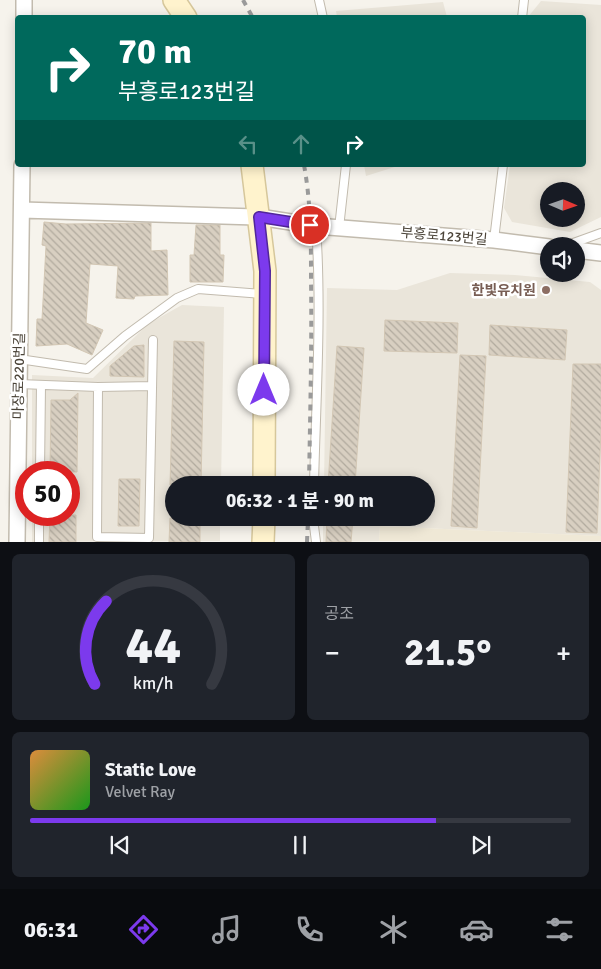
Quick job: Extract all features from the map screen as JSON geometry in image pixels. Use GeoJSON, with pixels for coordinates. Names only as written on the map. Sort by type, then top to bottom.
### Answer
{"type":"FeatureCollection","features":[{"type":"Feature","properties":{"kind":"main road"},"geometry":{"type":"LineString","coordinates":[[174,0],[184,15]]}},
{"type":"Feature","properties":{"kind":"main road"},"geometry":{"type":"LineString","coordinates":[[252,167],[265,271],[264,476]]}},
{"type":"Feature","properties":{"kind":"main road"},"geometry":{"type":"LineString","coordinates":[[263,542],[264,526]]}},
{"type":"Feature","properties":{"kind":"street"},"geometry":{"type":"LineString","coordinates":[[24,0],[24,15]]}},
{"type":"Feature","properties":{"kind":"street","name":"마장로220번길"},"geometry":{"type":"LineString","coordinates":[[17,542],[22,167]]}},
{"type":"Feature","properties":{"kind":"street"},"geometry":{"type":"LineString","coordinates":[[22,210],[259,217]]}},
{"type":"Feature","properties":{"kind":"street","name":"부흥로123번길"},"geometry":{"type":"LineString","coordinates":[[259,217],[316,226],[494,240],[540,246]]}},
{"type":"Feature","properties":{"kind":"street"},"geometry":{"type":"LineString","coordinates":[[585,251],[601,253]]}},
{"type":"Feature","properties":{"kind":"lane"},"geometry":{"type":"LineString","coordinates":[[319,0],[322,15]]}},
{"type":"Feature","properties":{"kind":"lane"},"geometry":{"type":"LineString","coordinates":[[522,15],[524,0]]}},
{"type":"Feature","properties":{"kind":"lane"},"geometry":{"type":"LineString","coordinates":[[339,228],[346,167]]}},
{"type":"Feature","properties":{"kind":"lane"},"geometry":{"type":"LineString","coordinates":[[494,240],[503,167]]}},
{"type":"Feature","properties":{"kind":"lane"},"geometry":{"type":"LineString","coordinates":[[314,476],[318,297],[316,226]]}},
{"type":"Feature","properties":{"kind":"lane"},"geometry":{"type":"LineString","coordinates":[[585,239],[601,233]]}},
{"type":"Feature","properties":{"kind":"lane"},"geometry":{"type":"LineString","coordinates":[[20,359],[87,369],[125,336],[177,298],[198,289],[265,294]]}},
{"type":"Feature","properties":{"kind":"lane"},"geometry":{"type":"LineString","coordinates":[[98,386],[97,539],[149,538],[153,340]]}},
{"type":"Feature","properties":{"kind":"lane"},"geometry":{"type":"LineString","coordinates":[[19,384],[152,386]]}},
{"type":"Feature","properties":{"kind":"lane"},"geometry":{"type":"LineString","coordinates":[[40,461],[41,385]]}},
{"type":"Feature","properties":{"kind":"lane"},"geometry":{"type":"LineString","coordinates":[[39,526],[39,542]]}},
{"type":"Feature","properties":{"kind":"lane"},"geometry":{"type":"LineString","coordinates":[[314,526],[316,542]]}},
{"type":"Feature","properties":{"kind":"shaded area"},"geometry":{"type":"Polygon","coordinates":[[[541,1],[601,5],[601,217],[585,225],[585,182],[540,182],[540,227],[512,222],[504,208],[510,167],[586,167],[586,15],[530,15],[541,1]]]}},
{"type":"Feature","properties":{"kind":"shaded area"},"geometry":{"type":"Polygon","coordinates":[[[443,2],[446,15],[337,15],[336,11],[443,2]]]}},
{"type":"Feature","properties":{"kind":"shaded area"},"geometry":{"type":"Polygon","coordinates":[[[364,167],[395,167],[366,176],[364,167]]]}},
{"type":"Feature","properties":{"kind":"shaded area"},"geometry":{"type":"Polygon","coordinates":[[[547,228],[578,228],[570,232],[547,228]]]}},
{"type":"Feature","properties":{"kind":"shaded area"},"geometry":{"type":"Polygon","coordinates":[[[450,273],[540,277],[540,282],[590,282],[601,290],[601,536],[380,526],[435,526],[435,476],[324,476],[327,288],[397,290],[450,273]]]}},
{"type":"Feature","properties":{"kind":"shaded area"},"geometry":{"type":"Polygon","coordinates":[[[182,305],[224,307],[221,476],[165,476],[165,526],[220,526],[220,541],[32,542],[32,526],[80,526],[80,461],[32,461],[32,375],[93,378],[148,324],[182,305]]]}},
{"type":"Feature","properties":{"kind":"shaded area"},"geometry":{"type":"Polygon","coordinates":[[[323,526],[380,526],[379,541],[323,542],[323,526]]]}},
{"type":"Feature","properties":{"kind":"shaded area"},"geometry":{"type":"Polygon","coordinates":[[[380,526],[601,536],[601,541],[379,541],[380,526]]]}},
{"type":"Feature","properties":{"kind":"building"},"geometry":{"type":"Polygon","coordinates":[[[44,222],[66,224],[151,223],[151,251],[167,250],[168,295],[135,296],[134,299],[116,298],[118,266],[90,264],[86,323],[103,330],[92,355],[67,344],[36,346],[37,319],[42,319],[46,246],[42,245],[44,222]]]}},
{"type":"Feature","properties":{"kind":"building"},"geometry":{"type":"Polygon","coordinates":[[[196,225],[220,225],[220,255],[224,255],[223,282],[190,282],[190,255],[194,255],[196,225]]]}},
{"type":"Feature","properties":{"kind":"building"},"geometry":{"type":"Polygon","coordinates":[[[385,320],[458,323],[457,353],[384,351],[385,320]]]}},
{"type":"Feature","properties":{"kind":"building"},"geometry":{"type":"Polygon","coordinates":[[[490,325],[567,330],[565,360],[489,355],[490,325]]]}},
{"type":"Feature","properties":{"kind":"building"},"geometry":{"type":"Polygon","coordinates":[[[174,341],[204,342],[201,476],[170,476],[174,341]]]}},
{"type":"Feature","properties":{"kind":"building"},"geometry":{"type":"Polygon","coordinates":[[[144,345],[144,377],[110,376],[110,366],[134,346],[144,345]]]}},
{"type":"Feature","properties":{"kind":"building"},"geometry":{"type":"Polygon","coordinates":[[[337,346],[364,348],[356,476],[329,476],[337,346]]]}},
{"type":"Feature","properties":{"kind":"building"},"geometry":{"type":"Polygon","coordinates":[[[460,355],[486,356],[477,528],[451,526],[460,355]]]}},
{"type":"Feature","properties":{"kind":"building"},"geometry":{"type":"Polygon","coordinates":[[[573,364],[601,364],[601,428],[597,533],[566,532],[573,364]]]}},
{"type":"Feature","properties":{"kind":"building"},"geometry":{"type":"Polygon","coordinates":[[[78,393],[77,461],[50,461],[51,400],[70,400],[78,393]]]}},
{"type":"Feature","properties":{"kind":"building"},"geometry":{"type":"Polygon","coordinates":[[[119,479],[140,479],[139,526],[118,526],[119,479]]]}},
{"type":"Feature","properties":{"kind":"building"},"geometry":{"type":"Polygon","coordinates":[[[50,526],[76,526],[76,542],[49,542],[50,526]]]}},
{"type":"Feature","properties":{"kind":"building"},"geometry":{"type":"Polygon","coordinates":[[[170,526],[200,526],[200,542],[169,542],[170,526]]]}},
{"type":"Feature","properties":{"kind":"building"},"geometry":{"type":"Polygon","coordinates":[[[327,526],[352,526],[351,542],[326,542],[327,526]]]}},
{"type":"Feature","properties":{"kind":"railway"},"geometry":{"type":"LineString","coordinates":[[243,0],[251,15]]}},
{"type":"Feature","properties":{"kind":"railway"},"geometry":{"type":"LineString","coordinates":[[304,167],[311,250],[309,476]]}},
{"type":"Feature","properties":{"kind":"railway"},"geometry":{"type":"LineString","coordinates":[[307,542],[308,526]]}},
{"type":"Feature","properties":{"kind":"place","name":"한빛유치원"},"geometry":{"type":"Point","coordinates":[546,290]}},
{"type":"Feature","properties":{"kind":"route"},"geometry":{"type":"LineString","coordinates":[[264,390],[265,271],[259,217],[310,225]]}}]}
